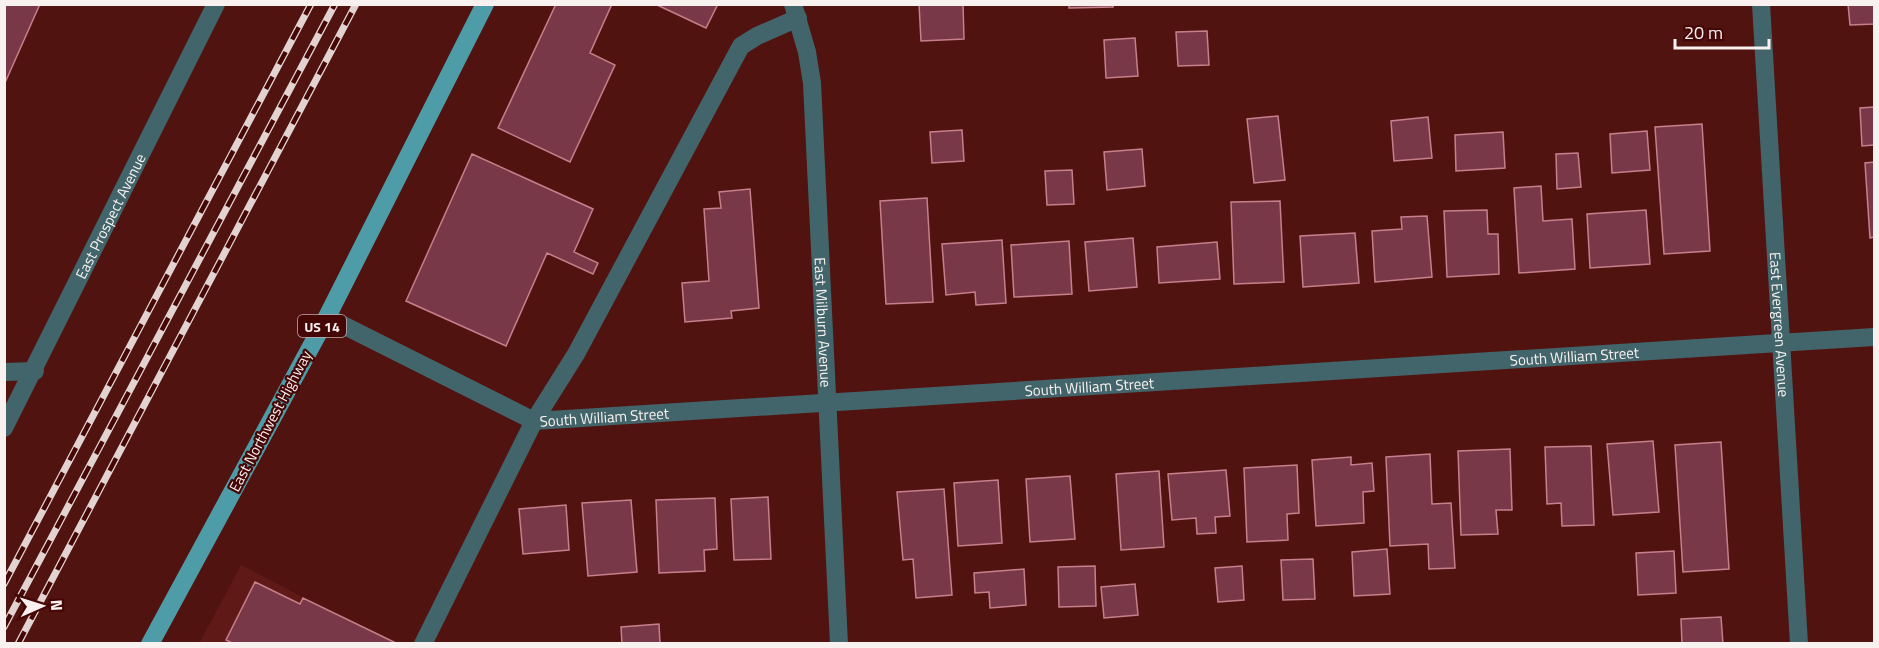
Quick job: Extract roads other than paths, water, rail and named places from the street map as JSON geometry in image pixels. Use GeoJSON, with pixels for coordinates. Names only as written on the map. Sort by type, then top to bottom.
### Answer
{"type":"FeatureCollection","features":[{"type":"Feature","properties":{"kind":"main road","name":"East Northwest Highway"},"geometry":{"type":"LineString","coordinates":[[150,644],[327,317],[485,4]]}},
{"type":"Feature","properties":{"kind":"street","name":"East Prospect Avenue"},"geometry":{"type":"LineString","coordinates":[[4,428],[35,371],[216,4]]}},
{"type":"Feature","properties":{"kind":"street","name":"East Evergreen Avenue"},"geometry":{"type":"LineString","coordinates":[[1761,4],[1783,342],[1799,644]]}},
{"type":"Feature","properties":{"kind":"street"},"geometry":{"type":"LineString","coordinates":[[423,644],[534,421],[572,362],[741,46],[796,11]]}},
{"type":"Feature","properties":{"kind":"street","name":"East Milburn Avenue"},"geometry":{"type":"LineString","coordinates":[[796,11],[807,52],[812,83],[839,644]]}},
{"type":"Feature","properties":{"kind":"street","name":"South William Street"},"geometry":{"type":"LineString","coordinates":[[327,317],[534,421],[1875,337]]}},
{"type":"Feature","properties":{"kind":"street"},"geometry":{"type":"LineString","coordinates":[[4,372],[35,371]]}},
{"type":"Feature","properties":{"kind":"railway"},"geometry":{"type":"LineString","coordinates":[[4,584],[311,4]]}},
{"type":"Feature","properties":{"kind":"railway"},"geometry":{"type":"LineString","coordinates":[[4,627],[335,4]]}},
{"type":"Feature","properties":{"kind":"railway"},"geometry":{"type":"LineString","coordinates":[[18,644],[356,4]]}}]}
